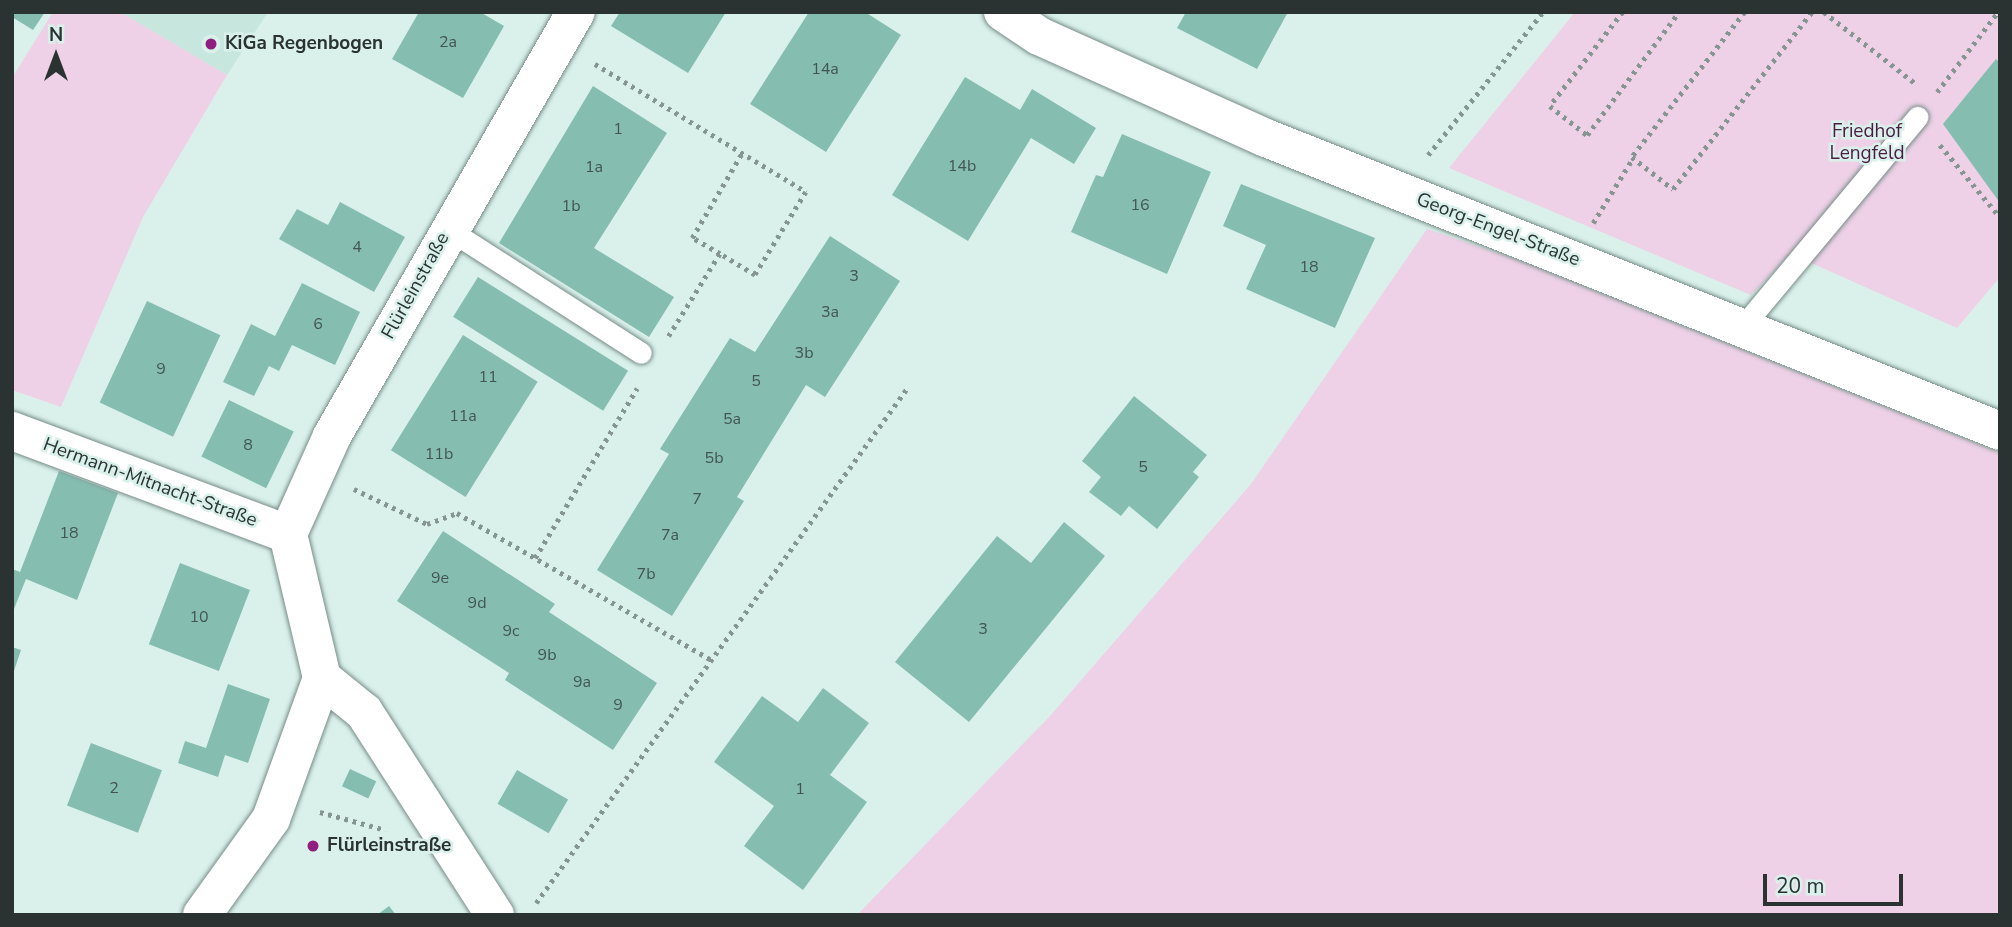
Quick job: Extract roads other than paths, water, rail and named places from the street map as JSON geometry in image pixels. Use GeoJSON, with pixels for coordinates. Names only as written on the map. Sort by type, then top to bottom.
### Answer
{"type":"FeatureCollection","features":[{"type":"Feature","properties":{"kind":"street","name":"Georg-Engel-Straße"},"geometry":{"type":"LineString","coordinates":[[1003,12],[1039,36],[1399,191],[1744,325],[2000,431]]}},
{"type":"Feature","properties":{"kind":"street","name":"Flürleinstraße"},"geometry":{"type":"LineString","coordinates":[[288,534],[316,471],[448,229],[567,27]]}},
{"type":"Feature","properties":{"kind":"street","name":"Hermann-Mitnacht-Straße"},"geometry":{"type":"LineString","coordinates":[[12,431],[288,534]]}},
{"type":"Feature","properties":{"kind":"street"},"geometry":{"type":"LineString","coordinates":[[202,915],[271,819],[322,678],[288,534]]}},
{"type":"Feature","properties":{"kind":"street"},"geometry":{"type":"LineString","coordinates":[[322,678],[363,712],[495,915]]}},
{"type":"Feature","properties":{"kind":"lane"},"geometry":{"type":"LineString","coordinates":[[1744,325],[1917,117]]}},
{"type":"Feature","properties":{"kind":"lane"},"geometry":{"type":"LineString","coordinates":[[448,229],[641,354]]}},
{"type":"Feature","properties":{"kind":"place","name":"KiGa Regenbogen"},"geometry":{"type":"Point","coordinates":[211,44]}},
{"type":"Feature","properties":{"kind":"place","name":"Flürleinstraße"},"geometry":{"type":"Point","coordinates":[313,846]}},
{"type":"Feature","properties":{"kind":"park label","name":"Friedhof Lengfeld"},"geometry":{"type":"Point","coordinates":[1867,143]}}]}
